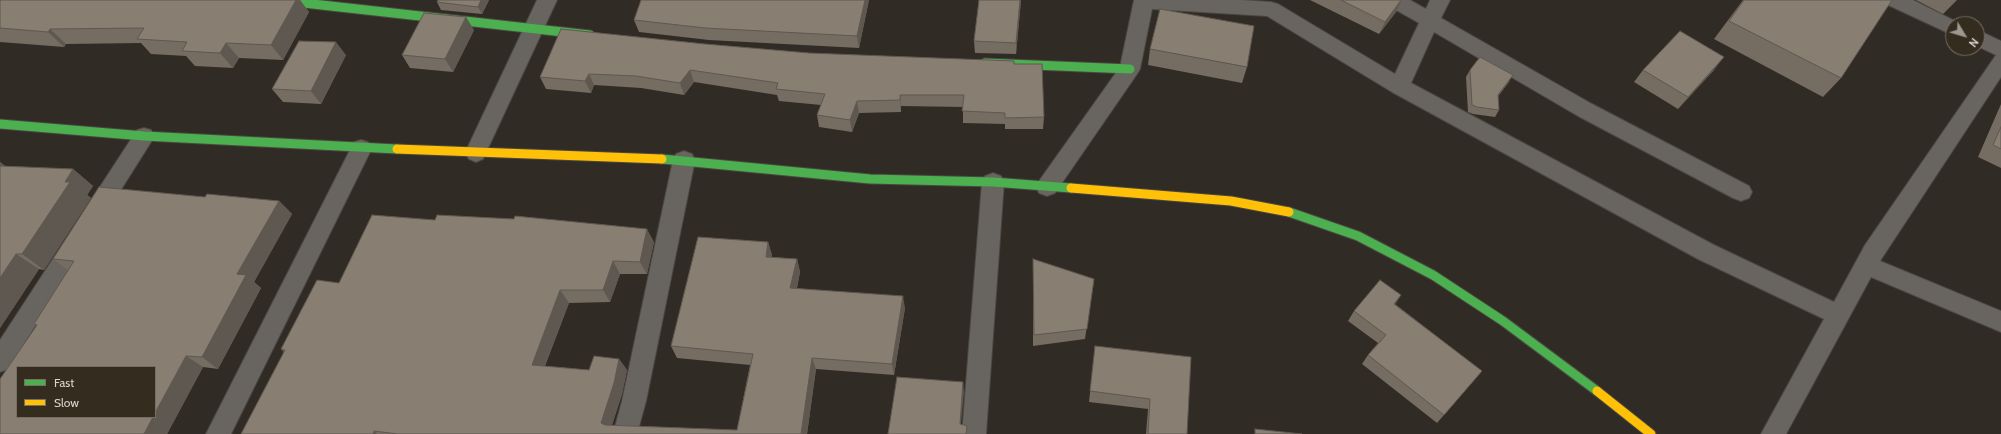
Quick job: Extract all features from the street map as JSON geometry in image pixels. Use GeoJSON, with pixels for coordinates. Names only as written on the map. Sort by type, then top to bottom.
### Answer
{"type":"FeatureCollection","features":[{"type":"Feature","properties":{"kind":"street"},"geometry":{"type":"LineString","coordinates":[[277,0],[306,2],[602,37]]}},
{"type":"Feature","properties":{"kind":"street"},"geometry":{"type":"LineString","coordinates":[[476,153],[547,0]]}},
{"type":"Feature","properties":{"kind":"street"},"geometry":{"type":"LineString","coordinates":[[1047,187],[1130,69],[1144,0],[1276,5],[1399,86],[1706,252],[1838,315]]}},
{"type":"Feature","properties":{"kind":"street"},"geometry":{"type":"LineString","coordinates":[[1394,0],[1430,19],[1585,110],[1741,192]]}},
{"type":"Feature","properties":{"kind":"street"},"geometry":{"type":"LineString","coordinates":[[1399,86],[1440,0]]}},
{"type":"Feature","properties":{"kind":"street"},"geometry":{"type":"LineString","coordinates":[[1895,0],[1945,23]]}},
{"type":"Feature","properties":{"kind":"street"},"geometry":{"type":"LineString","coordinates":[[1985,42],[2001,49]]}},
{"type":"Feature","properties":{"kind":"street"},"geometry":{"type":"LineString","coordinates":[[1774,434],[1873,252],[2001,61]]}},
{"type":"Feature","properties":{"kind":"street"},"geometry":{"type":"LineString","coordinates":[[979,62],[1130,69]]}},
{"type":"Feature","properties":{"kind":"street"},"geometry":{"type":"LineString","coordinates":[[0,124],[144,136],[361,148],[684,160],[870,179],[992,182],[1231,201],[1297,214],[1358,236],[1433,275],[1504,321],[1600,393],[1651,434]]}},
{"type":"Feature","properties":{"kind":"street"},"geometry":{"type":"LineString","coordinates":[[0,362],[144,136]]}},
{"type":"Feature","properties":{"kind":"street"},"geometry":{"type":"LineString","coordinates":[[218,434],[361,148]]}},
{"type":"Feature","properties":{"kind":"street"},"geometry":{"type":"LineString","coordinates":[[625,434],[634,401],[684,160]]}},
{"type":"Feature","properties":{"kind":"street"},"geometry":{"type":"LineString","coordinates":[[974,434],[992,182]]}},
{"type":"Feature","properties":{"kind":"street"},"geometry":{"type":"LineString","coordinates":[[1866,265],[2001,322]]}},
{"type":"Feature","properties":{"kind":"building"},"geometry":{"type":"Polygon","coordinates":[[[0,0],[296,0],[271,45],[226,43],[220,53],[182,51],[187,42],[137,39],[144,28],[50,29],[48,32],[0,28],[0,0]]]}},
{"type":"Feature","properties":{"kind":"building"},"geometry":{"type":"Polygon","coordinates":[[[438,0],[481,0],[478,7],[437,2],[438,0]]]}},
{"type":"Feature","properties":{"kind":"building"},"geometry":{"type":"Polygon","coordinates":[[[641,0],[865,0],[857,36],[705,28],[634,20],[641,0]]]}},
{"type":"Feature","properties":{"kind":"building"},"geometry":{"type":"Polygon","coordinates":[[[979,0],[1020,0],[1016,43],[974,41],[979,0]]]}},
{"type":"Feature","properties":{"kind":"building"},"geometry":{"type":"Polygon","coordinates":[[[1341,0],[1401,0],[1385,22],[1341,0]]]}},
{"type":"Feature","properties":{"kind":"building"},"geometry":{"type":"Polygon","coordinates":[[[1744,0],[1892,0],[1841,78],[1729,21],[1744,0]]]}},
{"type":"Feature","properties":{"kind":"building"},"geometry":{"type":"Polygon","coordinates":[[[1160,9],[1254,26],[1247,67],[1150,49],[1160,9]]]}},
{"type":"Feature","properties":{"kind":"building"},"geometry":{"type":"Polygon","coordinates":[[[424,13],[466,17],[445,59],[402,55],[424,13]]]}},
{"type":"Feature","properties":{"kind":"building"},"geometry":{"type":"Polygon","coordinates":[[[561,29],[809,53],[1014,61],[1014,64],[1042,64],[1044,117],[1005,118],[1005,113],[962,111],[964,95],[900,95],[900,100],[857,101],[850,120],[817,115],[825,94],[776,89],[778,83],[690,70],[680,83],[636,76],[589,74],[585,81],[540,77],[561,29]]]}},
{"type":"Feature","properties":{"kind":"building"},"geometry":{"type":"Polygon","coordinates":[[[1680,31],[1724,57],[1688,97],[1643,70],[1680,31]]]}},
{"type":"Feature","properties":{"kind":"building"},"geometry":{"type":"Polygon","coordinates":[[[299,41],[336,42],[311,91],[272,89],[299,41]]]}},
{"type":"Feature","properties":{"kind":"building"},"geometry":{"type":"Polygon","coordinates":[[[1480,57],[1513,75],[1498,95],[1499,110],[1472,105],[1470,70],[1480,57]]]}},
{"type":"Feature","properties":{"kind":"building"},"geometry":{"type":"Polygon","coordinates":[[[2001,127],[2001,149],[1993,145],[2001,127]]]}},
{"type":"Feature","properties":{"kind":"building"},"geometry":{"type":"Polygon","coordinates":[[[0,166],[73,169],[65,182],[70,182],[22,254],[16,254],[0,278],[0,166]]]}},
{"type":"Feature","properties":{"kind":"building"},"geometry":{"type":"Polygon","coordinates":[[[99,187],[205,197],[207,194],[279,201],[237,274],[246,275],[202,357],[186,356],[156,411],[156,366],[16,366],[16,418],[152,418],[144,434],[0,434],[0,379],[37,325],[34,324],[74,261],[53,259],[99,187]]]}},
{"type":"Feature","properties":{"kind":"building"},"geometry":{"type":"Polygon","coordinates":[[[372,215],[435,220],[437,215],[514,219],[515,216],[647,229],[640,262],[613,261],[603,290],[560,290],[532,365],[589,370],[594,356],[619,359],[614,383],[601,423],[605,425],[737,430],[753,354],[671,346],[698,237],[768,242],[766,257],[797,259],[790,288],[903,296],[892,364],[812,358],[801,434],[398,434],[374,431],[373,434],[241,434],[285,350],[281,349],[317,280],[339,283],[372,215]]]}},
{"type":"Feature","properties":{"kind":"building"},"geometry":{"type":"Polygon","coordinates":[[[1033,259],[1094,279],[1087,329],[1034,335],[1033,259]]]}},
{"type":"Feature","properties":{"kind":"building"},"geometry":{"type":"Polygon","coordinates":[[[1380,280],[1401,295],[1394,304],[1482,371],[1444,415],[1368,355],[1386,335],[1354,311],[1380,280]]]}},
{"type":"Feature","properties":{"kind":"building"},"geometry":{"type":"Polygon","coordinates":[[[1095,346],[1191,357],[1187,434],[1148,434],[1150,399],[1090,391],[1095,346]]]}},
{"type":"Feature","properties":{"kind":"building"},"geometry":{"type":"Polygon","coordinates":[[[897,377],[963,382],[960,424],[967,426],[966,434],[888,434],[897,377]]]}},
{"type":"Feature","properties":{"kind":"building"},"geometry":{"type":"Polygon","coordinates":[[[1255,429],[1302,434],[1255,434],[1255,429]]]}},
{"type":"Feature","properties":{"kind":"traffic: fast"},"geometry":{"type":"LineString","coordinates":[[277,0],[590,35]]}},
{"type":"Feature","properties":{"kind":"traffic: fast"},"geometry":{"type":"LineString","coordinates":[[985,63],[1130,69]]}},
{"type":"Feature","properties":{"kind":"traffic: fast"},"geometry":{"type":"LineString","coordinates":[[0,124],[144,136],[397,149]]}},
{"type":"Feature","properties":{"kind":"traffic: fast"},"geometry":{"type":"LineString","coordinates":[[662,159],[870,179],[993,182],[1071,188]]}},
{"type":"Feature","properties":{"kind":"traffic: fast"},"geometry":{"type":"LineString","coordinates":[[1289,212],[1358,236],[1433,275],[1503,321],[1597,391]]}},
{"type":"Feature","properties":{"kind":"traffic: slow"},"geometry":{"type":"LineString","coordinates":[[397,149],[662,159]]}},
{"type":"Feature","properties":{"kind":"traffic: slow"},"geometry":{"type":"LineString","coordinates":[[1071,188],[1231,201],[1289,212]]}},
{"type":"Feature","properties":{"kind":"traffic: slow"},"geometry":{"type":"LineString","coordinates":[[1597,391],[1651,434]]}}]}
